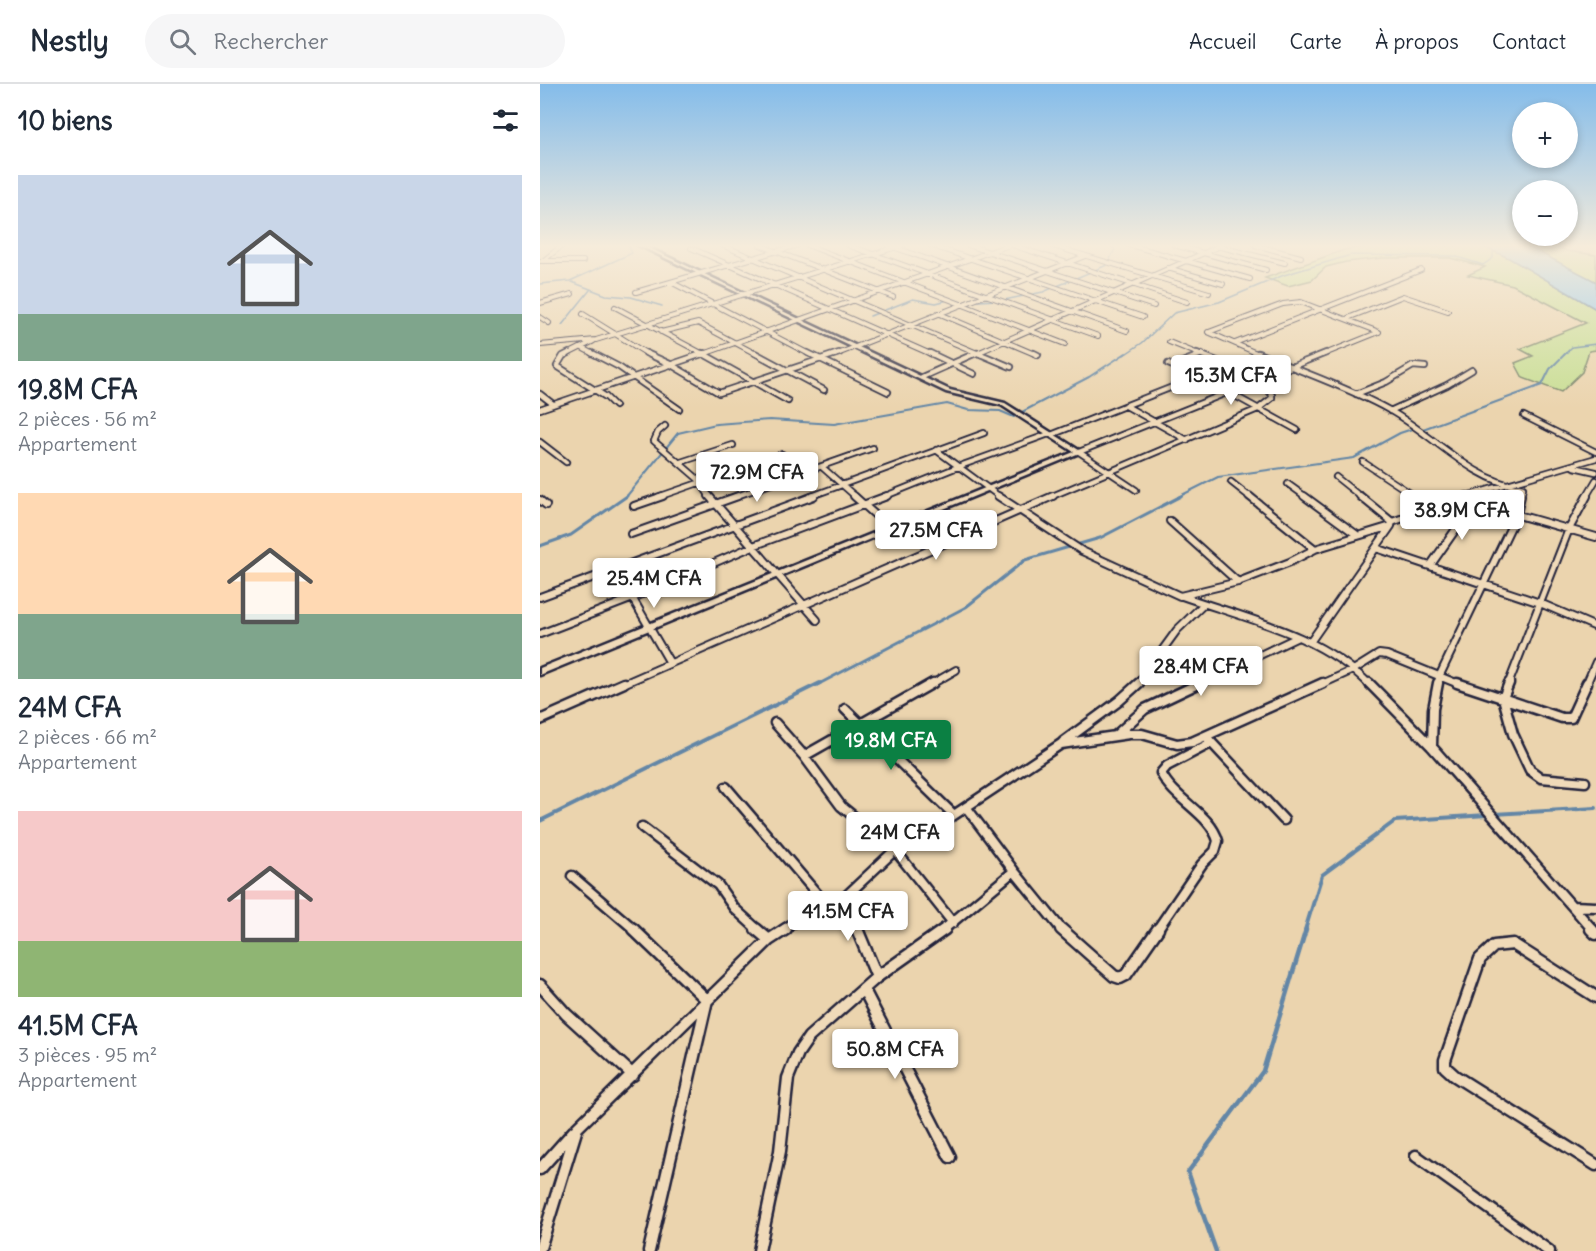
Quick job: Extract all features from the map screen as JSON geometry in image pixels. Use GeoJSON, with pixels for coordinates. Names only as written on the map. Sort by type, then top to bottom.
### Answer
{"type":"FeatureCollection","features":[{"type":"Feature","properties":{"kind":"street"},"geometry":{"type":"LineString","coordinates":[[708,299],[888,392]]}},
{"type":"Feature","properties":{"kind":"street"},"geometry":{"type":"LineString","coordinates":[[540,345],[596,340],[727,299]]}},
{"type":"Feature","properties":{"kind":"street"},"geometry":{"type":"LineString","coordinates":[[757,299],[948,391],[997,401],[1136,490]]}},
{"type":"Feature","properties":{"kind":"street"},"geometry":{"type":"LineString","coordinates":[[806,299],[974,374]]}},
{"type":"Feature","properties":{"kind":"street"},"geometry":{"type":"LineString","coordinates":[[950,299],[1065,344]]}},
{"type":"Feature","properties":{"kind":"street"},"geometry":{"type":"LineString","coordinates":[[583,314],[647,354],[670,364],[719,393],[791,372],[975,299]]}},
{"type":"Feature","properties":{"kind":"street"},"geometry":{"type":"LineString","coordinates":[[995,299],[1098,336]]}},
{"type":"Feature","properties":{"kind":"street"},"geometry":{"type":"LineString","coordinates":[[1041,299],[1127,331]]}},
{"type":"Feature","properties":{"kind":"street"},"geometry":{"type":"LineString","coordinates":[[1090,299],[1143,317]]}},
{"type":"Feature","properties":{"kind":"street"},"geometry":{"type":"LineString","coordinates":[[922,377],[1099,299]]}},
{"type":"Feature","properties":{"kind":"street"},"geometry":{"type":"LineString","coordinates":[[1134,299],[1154,306]]}},
{"type":"Feature","properties":{"kind":"street"},"geometry":{"type":"LineString","coordinates":[[1179,299],[1187,302]]}},
{"type":"Feature","properties":{"kind":"street"},"geometry":{"type":"LineString","coordinates":[[1235,343],[1323,309],[1341,299]]}},
{"type":"Feature","properties":{"kind":"street"},"geometry":{"type":"LineString","coordinates":[[1348,318],[1394,299]]}},
{"type":"Feature","properties":{"kind":"street"},"geometry":{"type":"LineString","coordinates":[[1413,299],[1448,311]]}},
{"type":"Feature","properties":{"kind":"street"},"geometry":{"type":"LineString","coordinates":[[540,409],[704,354],[854,300],[1011,367]]}},
{"type":"Feature","properties":{"kind":"street"},"geometry":{"type":"LineString","coordinates":[[540,672],[1079,452],[1254,381],[1292,368],[1378,332],[1308,302],[1293,302],[1208,332],[1255,353],[1292,368],[1356,394],[1390,411],[1451,455],[1503,485],[1523,488],[1517,514],[1439,678],[1433,709],[1432,747]]}},
{"type":"Feature","properties":{"kind":"street"},"geometry":{"type":"LineString","coordinates":[[615,307],[757,382],[788,401]]}},
{"type":"Feature","properties":{"kind":"street"},"geometry":{"type":"LineString","coordinates":[[938,313],[1038,356]]}},
{"type":"Feature","properties":{"kind":"street"},"geometry":{"type":"LineString","coordinates":[[540,317],[549,322]]}},
{"type":"Feature","properties":{"kind":"street"},"geometry":{"type":"LineString","coordinates":[[661,332],[698,323],[824,390]]}},
{"type":"Feature","properties":{"kind":"street"},"geometry":{"type":"LineString","coordinates":[[596,340],[563,356],[557,366],[615,406]]}},
{"type":"Feature","properties":{"kind":"street"},"geometry":{"type":"LineString","coordinates":[[1169,342],[1262,379]]}},
{"type":"Feature","properties":{"kind":"street"},"geometry":{"type":"LineString","coordinates":[[582,348],[619,367],[679,409]]}},
{"type":"Feature","properties":{"kind":"street"},"geometry":{"type":"LineString","coordinates":[[540,633],[633,598],[753,546],[864,506],[960,466],[1050,435],[1228,365],[1253,359],[1255,353]]}},
{"type":"Feature","properties":{"kind":"street"},"geometry":{"type":"LineString","coordinates":[[1202,354],[1171,365],[1228,392],[1297,430]]}},
{"type":"Feature","properties":{"kind":"street"},"geometry":{"type":"LineString","coordinates":[[1356,394],[1386,382],[1413,366],[1425,367]]}},
{"type":"Feature","properties":{"kind":"street"},"geometry":{"type":"LineString","coordinates":[[1390,411],[1447,386],[1472,370]]}},
{"type":"Feature","properties":{"kind":"street"},"geometry":{"type":"LineString","coordinates":[[540,720],[1108,472],[1258,409],[1272,398],[1272,395],[1266,388],[1254,381]]}},
{"type":"Feature","properties":{"kind":"street"},"geometry":{"type":"LineString","coordinates":[[540,394],[553,404]]}},
{"type":"Feature","properties":{"kind":"street"},"geometry":{"type":"LineString","coordinates":[[1126,406],[1187,440]]}},
{"type":"Feature","properties":{"kind":"street"},"geometry":{"type":"LineString","coordinates":[[1524,416],[1596,452]]}},
{"type":"Feature","properties":{"kind":"street"},"geometry":{"type":"LineString","coordinates":[[665,426],[658,432],[654,441],[681,462],[700,481],[717,504],[817,620]]}},
{"type":"Feature","properties":{"kind":"street"},"geometry":{"type":"LineString","coordinates":[[540,597],[984,433]]}},
{"type":"Feature","properties":{"kind":"street"},"geometry":{"type":"LineString","coordinates":[[540,442],[566,462]]}},
{"type":"Feature","properties":{"kind":"street"},"geometry":{"type":"LineString","coordinates":[[681,462],[733,445]]}},
{"type":"Feature","properties":{"kind":"street"},"geometry":{"type":"LineString","coordinates":[[631,534],[873,448]]}},
{"type":"Feature","properties":{"kind":"street"},"geometry":{"type":"LineString","coordinates":[[936,450],[1020,512],[1082,550],[1180,596],[1311,641],[1354,669],[1432,747],[1489,814],[1574,906],[1596,934]]}},
{"type":"Feature","properties":{"kind":"street"},"geometry":{"type":"LineString","coordinates":[[634,506],[782,454]]}},
{"type":"Feature","properties":{"kind":"street"},"geometry":{"type":"LineString","coordinates":[[1180,596],[1238,582],[1290,562],[1316,549],[1432,508],[1550,470],[1574,467],[1596,458]]}},
{"type":"Feature","properties":{"kind":"street"},"geometry":{"type":"LineString","coordinates":[[1363,462],[1432,508]]}},
{"type":"Feature","properties":{"kind":"street"},"geometry":{"type":"LineString","coordinates":[[822,467],[891,530]]}},
{"type":"Feature","properties":{"kind":"street"},"geometry":{"type":"LineString","coordinates":[[1574,467],[1596,472]]}},
{"type":"Feature","properties":{"kind":"street"},"geometry":{"type":"LineString","coordinates":[[1336,477],[1392,524]]}},
{"type":"Feature","properties":{"kind":"street"},"geometry":{"type":"LineString","coordinates":[[1585,782],[1541,778],[1530,770],[1513,734],[1503,698],[1569,529],[1596,480]]}},
{"type":"Feature","properties":{"kind":"street"},"geometry":{"type":"LineString","coordinates":[[1231,482],[1316,549]]}},
{"type":"Feature","properties":{"kind":"street"},"geometry":{"type":"LineString","coordinates":[[1288,484],[1357,535]]}},
{"type":"Feature","properties":{"kind":"street"},"geometry":{"type":"LineString","coordinates":[[540,500],[546,505]]}},
{"type":"Feature","properties":{"kind":"street"},"geometry":{"type":"LineString","coordinates":[[1462,500],[1596,537]]}},
{"type":"Feature","properties":{"kind":"street"},"geometry":{"type":"LineString","coordinates":[[1430,566],[1475,502]]}},
{"type":"Feature","properties":{"kind":"street"},"geometry":{"type":"LineString","coordinates":[[1170,521],[1238,582]]}},
{"type":"Feature","properties":{"kind":"street"},"geometry":{"type":"LineString","coordinates":[[1311,641],[1392,524]]}},
{"type":"Feature","properties":{"kind":"street"},"geometry":{"type":"LineString","coordinates":[[1376,548],[1540,603],[1596,627]]}},
{"type":"Feature","properties":{"kind":"street"},"geometry":{"type":"LineString","coordinates":[[615,568],[670,663]]}},
{"type":"Feature","properties":{"kind":"street"},"geometry":{"type":"LineString","coordinates":[[540,1169],[577,1128],[633,1076],[769,940],[824,902],[844,897],[895,850],[954,815],[1061,744],[1119,701],[1142,680],[1177,630],[1204,604]]}},
{"type":"Feature","properties":{"kind":"street"},"geometry":{"type":"LineString","coordinates":[[1115,736],[1145,709],[1298,637]]}},
{"type":"Feature","properties":{"kind":"street"},"geometry":{"type":"LineString","coordinates":[[966,807],[1061,929],[1114,976],[1120,978],[1126,975],[1202,864],[1217,847],[1219,839],[1215,830],[1164,782],[1161,773],[1167,766],[1208,740],[1354,669],[1379,654],[1387,655],[1439,678],[1562,718],[1571,718],[1596,662]]}},
{"type":"Feature","properties":{"kind":"street"},"geometry":{"type":"LineString","coordinates":[[804,756],[956,670]]}},
{"type":"Feature","properties":{"kind":"street"},"geometry":{"type":"LineString","coordinates":[[845,709],[954,815]]}},
{"type":"Feature","properties":{"kind":"street"},"geometry":{"type":"LineString","coordinates":[[775,723],[804,756],[841,806],[895,850],[953,923]]}},
{"type":"Feature","properties":{"kind":"street"},"geometry":{"type":"LineString","coordinates":[[1061,744],[1142,734],[1177,744],[1208,740]]}},
{"type":"Feature","properties":{"kind":"street"},"geometry":{"type":"LineString","coordinates":[[1208,740],[1284,820]]}},
{"type":"Feature","properties":{"kind":"street"},"geometry":{"type":"LineString","coordinates":[[726,787],[824,902]]}},
{"type":"Feature","properties":{"kind":"street"},"geometry":{"type":"LineString","coordinates":[[642,827],[718,885],[734,908],[769,940]]}},
{"type":"Feature","properties":{"kind":"street"},"geometry":{"type":"LineString","coordinates":[[759,1251],[780,1151],[788,1078],[798,1053],[809,1037],[877,977],[953,923],[1014,871]]}},
{"type":"Feature","properties":{"kind":"street"},"geometry":{"type":"LineString","coordinates":[[572,876],[637,932],[707,1000]]}},
{"type":"Feature","properties":{"kind":"street"},"geometry":{"type":"LineString","coordinates":[[844,897],[877,977]]}},
{"type":"Feature","properties":{"kind":"street"},"geometry":{"type":"LineString","coordinates":[[1574,906],[1596,907]]}},
{"type":"Feature","properties":{"kind":"street"},"geometry":{"type":"LineString","coordinates":[[1596,997],[1513,944],[1500,942],[1490,947],[1480,959],[1445,1060],[1446,1067],[1455,1076],[1596,1165]]}},
{"type":"Feature","properties":{"kind":"street"},"geometry":{"type":"LineString","coordinates":[[540,985],[566,1014],[633,1076]]}},
{"type":"Feature","properties":{"kind":"street"},"geometry":{"type":"LineString","coordinates":[[864,990],[950,1157]]}},
{"type":"Feature","properties":{"kind":"street"},"geometry":{"type":"LineString","coordinates":[[649,1251],[707,1000]]}},
{"type":"Feature","properties":{"kind":"street"},"geometry":{"type":"LineString","coordinates":[[540,1248],[577,1128]]}},
{"type":"Feature","properties":{"kind":"street"},"geometry":{"type":"LineString","coordinates":[[1416,1156],[1550,1251]]}},
{"type":"Feature","properties":{"kind":"green space"},"geometry":{"type":"Polygon","coordinates":[[[1541,299],[1580,299],[1596,309],[1596,350],[1589,351],[1582,372],[1561,392],[1523,378],[1515,363],[1533,356],[1520,349],[1586,323],[1541,299]]]}},
{"type":"Feature","properties":{"kind":"water"},"geometry":{"type":"Polygon","coordinates":[[[1580,299],[1596,299],[1596,309],[1580,299]]]}},
{"type":"Feature","properties":{"kind":"waterway"},"geometry":{"type":"LineString","coordinates":[[562,325],[582,299]]}},
{"type":"Feature","properties":{"kind":"waterway"},"geometry":{"type":"LineString","coordinates":[[639,299],[662,306]]}},
{"type":"Feature","properties":{"kind":"waterway"},"geometry":{"type":"LineString","coordinates":[[870,316],[912,299]]}},
{"type":"Feature","properties":{"kind":"waterway"},"geometry":{"type":"LineString","coordinates":[[916,299],[936,303],[948,300]]}},
{"type":"Feature","properties":{"kind":"waterway"},"geometry":{"type":"LineString","coordinates":[[1124,355],[1142,343],[1174,313],[1225,299]]}},
{"type":"Feature","properties":{"kind":"waterway"},"geometry":{"type":"LineString","coordinates":[[961,302],[997,300]]}},
{"type":"Feature","properties":{"kind":"waterway"},"geometry":{"type":"LineString","coordinates":[[1178,497],[1218,477],[1354,458],[1400,433],[1412,429],[1423,429],[1542,385],[1550,369],[1572,347],[1596,344]]}},
{"type":"Feature","properties":{"kind":"waterway"},"geometry":{"type":"LineString","coordinates":[[1022,412],[1089,377],[1126,353]]}},
{"type":"Feature","properties":{"kind":"waterway"},"geometry":{"type":"LineString","coordinates":[[627,496],[678,433],[716,424],[770,420],[834,424],[947,404],[968,410],[1000,411],[1014,417]]}},
{"type":"Feature","properties":{"kind":"waterway"},"geometry":{"type":"LineString","coordinates":[[540,546],[571,535],[627,496]]}},
{"type":"Feature","properties":{"kind":"waterway"},"geometry":{"type":"LineString","coordinates":[[817,685],[966,607],[1025,560],[1100,538],[1181,496]]}},
{"type":"Feature","properties":{"kind":"waterway"},"geometry":{"type":"LineString","coordinates":[[540,821],[820,683]]}},
{"type":"Feature","properties":{"kind":"waterway"},"geometry":{"type":"LineString","coordinates":[[1494,814],[1596,808]]}},
{"type":"Feature","properties":{"kind":"waterway"},"geometry":{"type":"LineString","coordinates":[[1305,930],[1322,875],[1395,821],[1487,815]]}},
{"type":"Feature","properties":{"kind":"waterway"},"geometry":{"type":"LineString","coordinates":[[1216,1251],[1188,1172],[1263,1071],[1306,929]]}}]}
